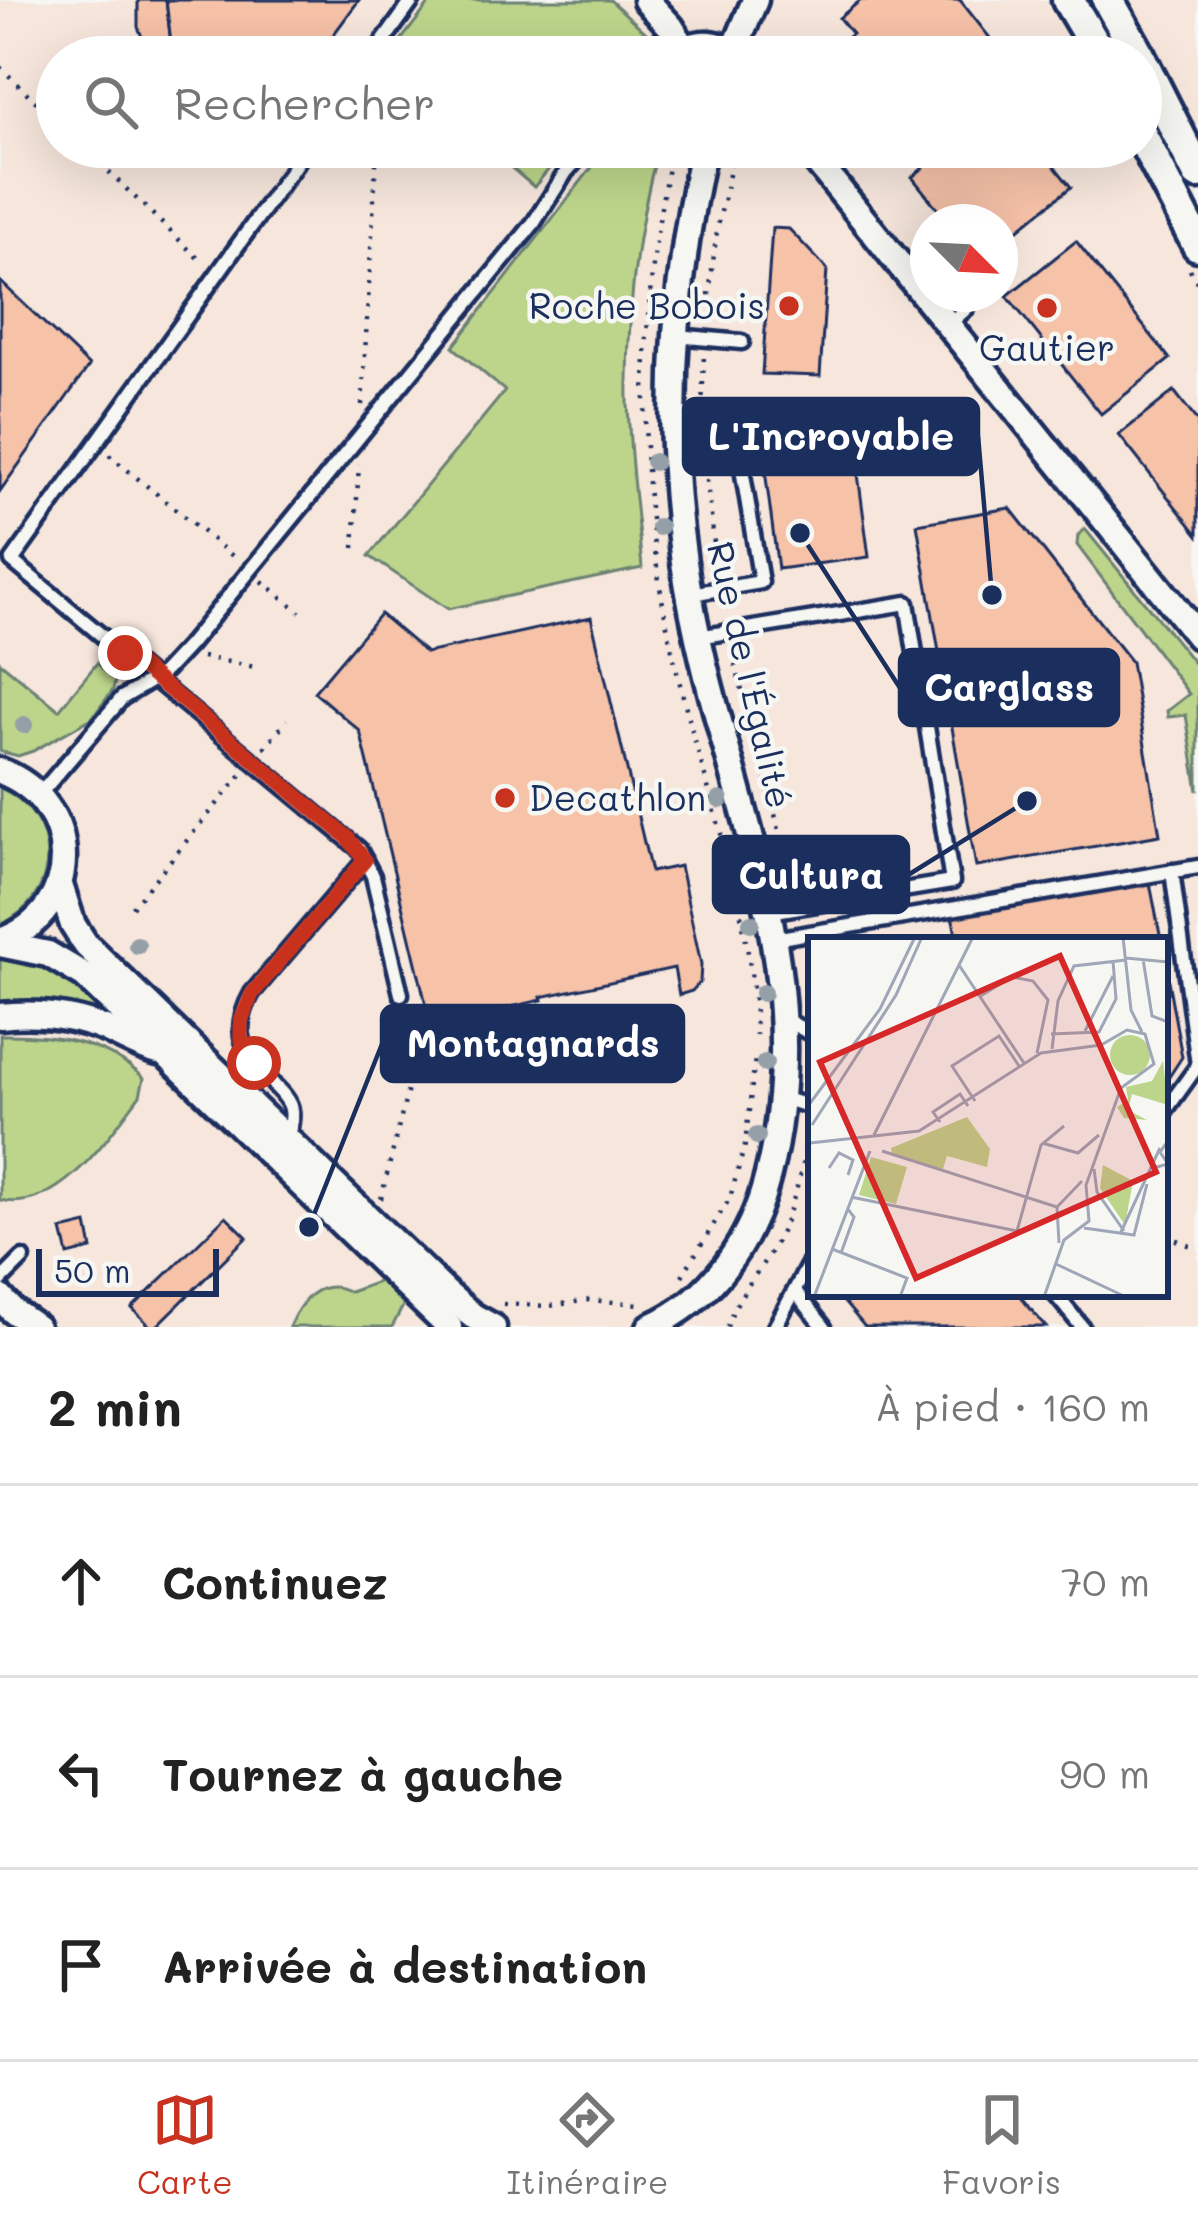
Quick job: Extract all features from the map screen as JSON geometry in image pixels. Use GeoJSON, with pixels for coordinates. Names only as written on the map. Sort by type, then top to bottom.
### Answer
{"type":"FeatureCollection","features":[{"type":"Feature","properties":{"kind":"street"},"geometry":{"type":"LineString","coordinates":[[646,0],[674,36]]}},
{"type":"Feature","properties":{"kind":"street"},"geometry":{"type":"LineString","coordinates":[[743,36],[755,0]]}},
{"type":"Feature","properties":{"kind":"street"},"geometry":{"type":"LineString","coordinates":[[1068,0],[1089,36]]}},
{"type":"Feature","properties":{"kind":"street"},"geometry":{"type":"LineString","coordinates":[[1108,0],[1128,36]]}},
{"type":"Feature","properties":{"kind":"street"},"geometry":{"type":"LineString","coordinates":[[1162,102],[1198,173]]}},
{"type":"Feature","properties":{"kind":"street","name":"Rue de l'Égalité"},"geometry":{"type":"LineString","coordinates":[[698,1327],[711,1287],[748,1233],[761,1200],[778,1134],[785,1019],[756,851],[698,637],[680,530],[673,431],[675,335],[700,168]]}},
{"type":"Feature","properties":{"kind":"street"},"geometry":{"type":"LineString","coordinates":[[824,168],[957,316],[1185,602],[1198,636]]}},
{"type":"Feature","properties":{"kind":"street"},"geometry":{"type":"LineString","coordinates":[[1158,168],[1198,245]]}},
{"type":"Feature","properties":{"kind":"street"},"geometry":{"type":"LineString","coordinates":[[0,771],[39,795],[58,827],[63,854],[52,900],[34,922],[0,943]]}},
{"type":"Feature","properties":{"kind":"street"},"geometry":{"type":"LineString","coordinates":[[59,882],[73,925],[86,945],[458,1305],[497,1316]]}},
{"type":"Feature","properties":{"kind":"street"},"geometry":{"type":"LineString","coordinates":[[0,943],[35,950],[73,967],[100,990],[448,1327]]}},
{"type":"Feature","properties":{"kind":"street"},"geometry":{"type":"LineString","coordinates":[[0,1016],[74,1018],[167,1055]]}},
{"type":"Feature","properties":{"kind":"street","name":"Rue de l'Égalité"},"geometry":{"type":"LineString","coordinates":[[650,1314],[674,1315],[711,1287]]}},
{"type":"Feature","properties":{"kind":"street"},"geometry":{"type":"LineString","coordinates":[[12,1312],[36,1327]]}},
{"type":"Feature","properties":{"kind":"lane"},"geometry":{"type":"LineString","coordinates":[[387,36],[413,0]]}},
{"type":"Feature","properties":{"kind":"lane"},"geometry":{"type":"LineString","coordinates":[[293,168],[12,561],[347,837],[373,876],[400,994]]}},
{"type":"Feature","properties":{"kind":"lane"},"geometry":{"type":"LineString","coordinates":[[39,795],[122,698],[156,679],[189,645],[533,224],[570,168]]}},
{"type":"Feature","properties":{"kind":"lane"},"geometry":{"type":"LineString","coordinates":[[675,335],[742,342]]}},
{"type":"Feature","properties":{"kind":"lane"},"geometry":{"type":"LineString","coordinates":[[673,431],[734,421],[761,582],[689,594]]}},
{"type":"Feature","properties":{"kind":"lane"},"geometry":{"type":"LineString","coordinates":[[698,637],[907,603],[952,881],[769,912]]}},
{"type":"Feature","properties":{"kind":"lane"},"geometry":{"type":"LineString","coordinates":[[288,1140],[292,1110],[246,1052],[241,1037],[245,1006],[365,860]]}},
{"type":"Feature","properties":{"kind":"lane"},"geometry":{"type":"LineString","coordinates":[[774,939],[1198,867]]}},
{"type":"Feature","properties":{"kind":"lane"},"geometry":{"type":"LineString","coordinates":[[1168,1107],[1198,1065],[1172,871]]}},
{"type":"Feature","properties":{"kind":"lane"},"geometry":{"type":"LineString","coordinates":[[785,1019],[808,1032]]}},
{"type":"Feature","properties":{"kind":"lane"},"geometry":{"type":"LineString","coordinates":[[782,1098],[808,1106]]}},
{"type":"Feature","properties":{"kind":"lane"},"geometry":{"type":"LineString","coordinates":[[0,1281],[23,1258]]}},
{"type":"Feature","properties":{"kind":"lane"},"geometry":{"type":"LineString","coordinates":[[776,1327],[808,1265]]}},
{"type":"Feature","properties":{"kind":"lane"},"geometry":{"type":"LineString","coordinates":[[794,1291],[824,1327]]}},
{"type":"Feature","properties":{"kind":"lane"},"geometry":{"type":"LineString","coordinates":[[1057,1297],[1082,1327]]}},
{"type":"Feature","properties":{"kind":"path"},"geometry":{"type":"LineString","coordinates":[[0,67],[36,102]]}},
{"type":"Feature","properties":{"kind":"path"},"geometry":{"type":"LineString","coordinates":[[104,168],[215,276]]}},
{"type":"Feature","properties":{"kind":"path"},"geometry":{"type":"LineString","coordinates":[[354,548],[376,168]]}},
{"type":"Feature","properties":{"kind":"path"},"geometry":{"type":"LineString","coordinates":[[96,444],[300,612]]}},
{"type":"Feature","properties":{"kind":"path"},"geometry":{"type":"LineString","coordinates":[[132,907],[287,720]]}},
{"type":"Feature","properties":{"kind":"path"},"geometry":{"type":"LineString","coordinates":[[379,1206],[422,1032],[400,994]]}},
{"type":"Feature","properties":{"kind":"path"},"geometry":{"type":"LineString","coordinates":[[1168,1235],[1198,1249]]}},
{"type":"Feature","properties":{"kind":"path"},"geometry":{"type":"LineString","coordinates":[[677,1281],[682,1276],[711,1287],[733,1310]]}},
{"type":"Feature","properties":{"kind":"path"},"geometry":{"type":"LineString","coordinates":[[497,1316],[589,1300],[629,1304],[650,1314]]}},
{"type":"Feature","properties":{"kind":"shaded area"},"geometry":{"type":"Polygon","coordinates":[[[0,0],[1198,0],[1198,1327],[0,1327],[0,0]]]}},
{"type":"Feature","properties":{"kind":"green space"},"geometry":{"type":"Polygon","coordinates":[[[432,0],[610,0],[650,36],[404,36],[432,0]]]}},
{"type":"Feature","properties":{"kind":"green space"},"geometry":{"type":"Polygon","coordinates":[[[512,168],[550,168],[534,187],[512,168]]]}},
{"type":"Feature","properties":{"kind":"green space"},"geometry":{"type":"Polygon","coordinates":[[[591,168],[653,168],[634,274],[629,337],[629,421],[642,568],[448,609],[369,556],[505,391],[453,347],[591,168]]]}},
{"type":"Feature","properties":{"kind":"green space"},"geometry":{"type":"Polygon","coordinates":[[[1085,529],[1198,668],[1198,791],[1186,715],[1168,717],[1167,711],[1189,694],[1077,545],[1085,529]]]}},
{"type":"Feature","properties":{"kind":"green space"},"geometry":{"type":"Polygon","coordinates":[[[0,662],[59,710],[97,663],[115,681],[92,718],[18,756],[0,751],[0,662]]]}},
{"type":"Feature","properties":{"kind":"green space"},"geometry":{"type":"Polygon","coordinates":[[[0,788],[35,817],[47,856],[35,895],[21,912],[0,925],[0,788]]]}},
{"type":"Feature","properties":{"kind":"green space"},"geometry":{"type":"Polygon","coordinates":[[[18,956],[65,970],[126,1024],[0,1007],[0,957],[18,956]]]}},
{"type":"Feature","properties":{"kind":"green space"},"geometry":{"type":"Polygon","coordinates":[[[0,1035],[77,1042],[129,1065],[144,1078],[140,1095],[80,1168],[62,1184],[22,1201],[0,1200],[0,1035]]]}},
{"type":"Feature","properties":{"kind":"green space"},"geometry":{"type":"Polygon","coordinates":[[[380,1281],[404,1304],[392,1327],[289,1327],[305,1300],[320,1289],[350,1292],[380,1281]]]}},
{"type":"Feature","properties":{"kind":"building"},"geometry":{"type":"Polygon","coordinates":[[[138,0],[166,0],[170,36],[142,36],[138,0]]]}},
{"type":"Feature","properties":{"kind":"building"},"geometry":{"type":"Polygon","coordinates":[[[166,0],[359,0],[332,36],[170,36],[166,0]]]}},
{"type":"Feature","properties":{"kind":"building"},"geometry":{"type":"Polygon","coordinates":[[[861,0],[960,0],[988,36],[849,36],[839,18],[861,0]]]}},
{"type":"Feature","properties":{"kind":"building"},"geometry":{"type":"Polygon","coordinates":[[[923,168],[1056,168],[1071,187],[1018,230],[1018,204],[934,204],[912,177],[923,168]]]}},
{"type":"Feature","properties":{"kind":"building"},"geometry":{"type":"Polygon","coordinates":[[[772,228],[789,229],[827,269],[820,376],[762,374],[772,228]]]}},
{"type":"Feature","properties":{"kind":"building"},"geometry":{"type":"Polygon","coordinates":[[[1076,241],[1170,359],[1101,414],[1018,310],[1018,287],[1076,241]]]}},
{"type":"Feature","properties":{"kind":"building"},"geometry":{"type":"Polygon","coordinates":[[[0,281],[89,366],[0,491],[0,281]]]}},
{"type":"Feature","properties":{"kind":"building"},"geometry":{"type":"Polygon","coordinates":[[[1174,391],[1198,422],[1198,535],[1119,435],[1174,391]]]}},
{"type":"Feature","properties":{"kind":"building"},"geometry":{"type":"Polygon","coordinates":[[[851,421],[869,557],[778,569],[760,432],[851,421]]]}},
{"type":"Feature","properties":{"kind":"building"},"geometry":{"type":"Polygon","coordinates":[[[1010,508],[1131,662],[1160,835],[976,867],[917,524],[1010,508]]]}},
{"type":"Feature","properties":{"kind":"building","name":"Decathlon"},"geometry":{"type":"Polygon","coordinates":[[[380,614],[426,653],[591,617],[651,872],[680,866],[701,964],[700,982],[692,991],[679,995],[674,968],[431,1025],[360,731],[314,692],[380,614]]]}},
{"type":"Feature","properties":{"kind":"building"},"geometry":{"type":"Polygon","coordinates":[[[1149,878],[1160,937],[956,937],[952,915],[1149,878]]]}},
{"type":"Feature","properties":{"kind":"building"},"geometry":{"type":"Polygon","coordinates":[[[1168,980],[1182,1057],[1168,1078],[1168,980]]]}},
{"type":"Feature","properties":{"kind":"building"},"geometry":{"type":"Polygon","coordinates":[[[226,1216],[247,1237],[151,1327],[132,1308],[226,1216]]]}},
{"type":"Feature","properties":{"kind":"building"},"geometry":{"type":"Polygon","coordinates":[[[87,1224],[92,1249],[68,1255],[62,1230],[87,1224]]]}},
{"type":"Feature","properties":{"kind":"building"},"geometry":{"type":"Polygon","coordinates":[[[840,1297],[1021,1297],[1046,1327],[865,1327],[840,1297]]]}},
{"type":"Feature","properties":{"kind":"place","name":"Roche Bobois"},"geometry":{"type":"Point","coordinates":[789,306]}},
{"type":"Feature","properties":{"kind":"place","name":"Gautier"},"geometry":{"type":"Point","coordinates":[1047,308]}},
{"type":"Feature","properties":{"kind":"place","name":"Carglass"},"geometry":{"type":"Point","coordinates":[800,533]}},
{"type":"Feature","properties":{"kind":"place","name":"L'Incroyable"},"geometry":{"type":"Point","coordinates":[992,595]}},
{"type":"Feature","properties":{"kind":"place","name":"Decathlon"},"geometry":{"type":"Point","coordinates":[505,798]}},
{"type":"Feature","properties":{"kind":"place","name":"Cultura"},"geometry":{"type":"Point","coordinates":[1027,801]}},
{"type":"Feature","properties":{"kind":"place","name":"Montagnards"},"geometry":{"type":"Point","coordinates":[309,1227]}},
{"type":"Feature","properties":{"kind":"route"},"geometry":{"type":"LineString","coordinates":[[125,653],[347,837],[365,860],[245,1006],[241,1037],[254,1063]]}}]}
